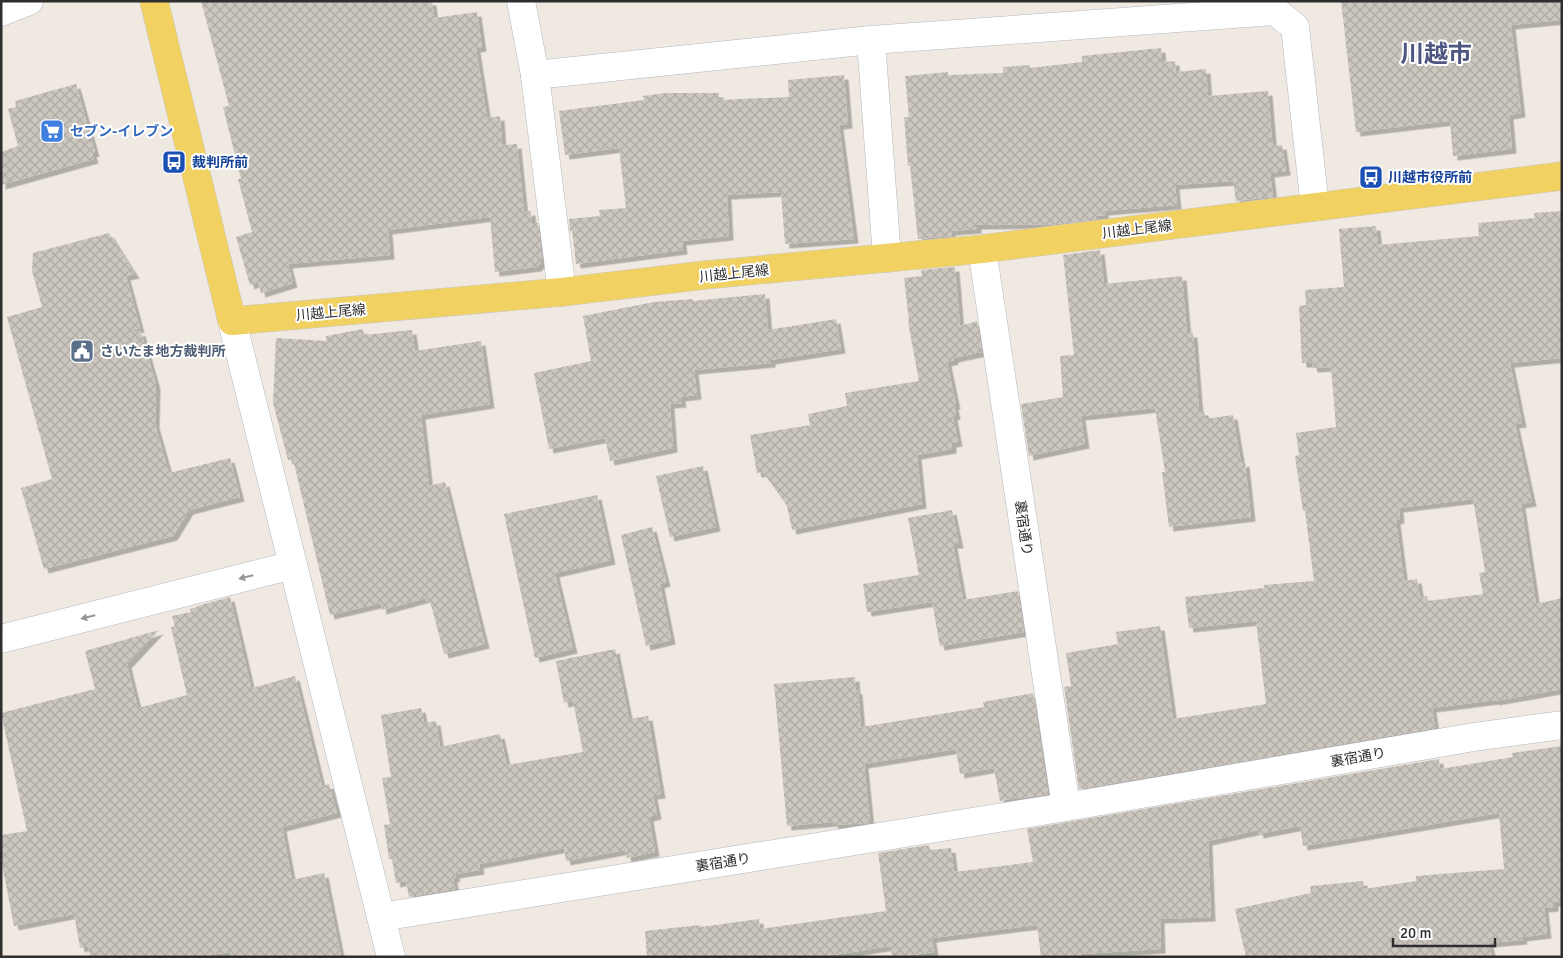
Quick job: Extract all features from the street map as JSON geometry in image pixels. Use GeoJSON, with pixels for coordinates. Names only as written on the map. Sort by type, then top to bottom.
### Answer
{"type":"FeatureCollection","features":[{"type":"Feature","properties":{"kind":"main road"},"geometry":{"type":"LineString","coordinates":[[154,1],[232,320]]}},
{"type":"Feature","properties":{"kind":"main road","name":"川越上尾線"},"geometry":{"type":"LineString","coordinates":[[232,320],[562,292],[714,274],[982,249],[1562,176]]}},
{"type":"Feature","properties":{"kind":"street"},"geometry":{"type":"LineString","coordinates":[[1,12],[30,1]]}},
{"type":"Feature","properties":{"kind":"street"},"geometry":{"type":"LineString","coordinates":[[522,1],[535,75],[562,292]]}},
{"type":"Feature","properties":{"kind":"street"},"geometry":{"type":"LineString","coordinates":[[535,75],[871,40],[1275,12],[1295,27],[1316,207]]}},
{"type":"Feature","properties":{"kind":"street"},"geometry":{"type":"LineString","coordinates":[[871,40],[887,258]]}},
{"type":"Feature","properties":{"kind":"street","name":"裏宿通り"},"geometry":{"type":"LineString","coordinates":[[982,249],[1066,807]]}},
{"type":"Feature","properties":{"kind":"street"},"geometry":{"type":"LineString","coordinates":[[232,320],[391,957]]}},
{"type":"Feature","properties":{"kind":"street"},"geometry":{"type":"LineString","coordinates":[[1,639],[293,565]]}},
{"type":"Feature","properties":{"kind":"street","name":"裏宿通り"},"geometry":{"type":"LineString","coordinates":[[381,918],[1066,807],[1474,737],[1562,725]]}},
{"type":"Feature","properties":{"kind":"building"},"geometry":{"type":"Polygon","coordinates":[[[201,1],[432,1],[434,18],[477,12],[482,47],[476,48],[487,118],[500,116],[502,145],[517,144],[524,212],[531,211],[532,223],[538,223],[542,261],[537,267],[495,272],[490,217],[388,230],[390,255],[288,264],[293,283],[261,293],[258,282],[250,285],[236,237],[252,232],[238,179],[241,179],[223,107],[229,106],[201,1]]]}},
{"type":"Feature","properties":{"kind":"building"},"geometry":{"type":"Polygon","coordinates":[[[1341,1],[1562,1],[1562,20],[1511,25],[1521,113],[1509,115],[1512,149],[1453,156],[1450,121],[1356,132],[1341,1]]]}},
{"type":"Feature","properties":{"kind":"building"},"geometry":{"type":"Polygon","coordinates":[[[1161,48],[1162,62],[1175,61],[1176,72],[1206,69],[1208,96],[1268,91],[1273,146],[1282,145],[1286,171],[1270,173],[1273,197],[1236,201],[1233,181],[1175,185],[1177,205],[1104,211],[1105,215],[1097,216],[1097,219],[1059,224],[977,225],[977,229],[951,231],[952,236],[918,239],[910,166],[908,166],[904,117],[909,117],[905,76],[948,72],[948,75],[1003,73],[1003,67],[1030,65],[1030,68],[1082,62],[1082,56],[1161,48]]]}},
{"type":"Feature","properties":{"kind":"building"},"geometry":{"type":"Polygon","coordinates":[[[844,75],[848,124],[839,125],[854,239],[785,244],[781,192],[727,195],[729,236],[682,241],[683,250],[576,264],[569,219],[600,216],[599,210],[626,208],[619,148],[565,155],[559,111],[644,100],[643,96],[665,93],[719,93],[719,100],[789,97],[788,80],[844,75]]]}},
{"type":"Feature","properties":{"kind":"building"},"geometry":{"type":"Polygon","coordinates":[[[76,84],[95,152],[92,153],[94,159],[1,185],[1,152],[18,146],[8,109],[16,107],[15,101],[76,84]]]}},
{"type":"Feature","properties":{"kind":"building"},"geometry":{"type":"Polygon","coordinates":[[[1562,211],[1562,358],[1510,363],[1522,423],[1515,424],[1532,502],[1521,504],[1536,604],[1562,598],[1562,689],[1495,701],[1432,708],[1435,728],[1079,789],[1064,687],[1071,686],[1066,653],[1118,644],[1116,632],[1160,626],[1173,719],[1266,704],[1256,621],[1189,628],[1185,597],[1264,588],[1264,585],[1314,581],[1305,511],[1303,511],[1295,456],[1299,455],[1296,433],[1336,427],[1331,367],[1313,368],[1312,363],[1302,363],[1299,306],[1306,305],[1305,290],[1344,287],[1339,229],[1376,226],[1378,245],[1479,236],[1478,223],[1535,218],[1534,213],[1562,211]],[[1473,499],[1399,508],[1400,519],[1396,520],[1404,581],[1417,579],[1420,597],[1427,596],[1428,601],[1483,594],[1479,573],[1485,572],[1473,499]]]}},
{"type":"Feature","properties":{"kind":"building"},"geometry":{"type":"Polygon","coordinates":[[[109,233],[135,274],[126,276],[140,328],[130,331],[141,332],[156,385],[155,424],[169,473],[230,458],[240,497],[189,510],[173,536],[44,569],[21,488],[52,479],[7,317],[42,307],[32,271],[33,253],[109,233]]]}},
{"type":"Feature","properties":{"kind":"building"},"geometry":{"type":"Polygon","coordinates":[[[1100,250],[1104,284],[1182,276],[1187,333],[1193,333],[1199,411],[1204,411],[1205,419],[1233,415],[1241,463],[1245,462],[1251,517],[1169,527],[1162,472],[1165,472],[1155,408],[1081,416],[1085,444],[1029,456],[1021,404],[1063,397],[1060,356],[1074,355],[1063,255],[1100,250]]]}},
{"type":"Feature","properties":{"kind":"building"},"geometry":{"type":"Polygon","coordinates":[[[955,267],[960,326],[977,321],[982,352],[954,358],[954,360],[947,362],[956,405],[954,405],[956,415],[953,416],[958,442],[952,443],[952,449],[917,455],[922,504],[792,530],[787,506],[763,472],[757,473],[750,435],[810,425],[808,414],[847,406],[845,393],[919,381],[908,322],[904,278],[922,276],[921,270],[955,267]]]}},
{"type":"Feature","properties":{"kind":"building"},"geometry":{"type":"Polygon","coordinates":[[[765,294],[768,330],[836,319],[841,349],[771,360],[771,363],[694,370],[697,395],[681,397],[682,403],[670,404],[673,448],[610,461],[605,438],[549,449],[534,373],[591,361],[583,316],[654,302],[693,299],[693,301],[765,294]]]}},
{"type":"Feature","properties":{"kind":"building"},"geometry":{"type":"Polygon","coordinates":[[[363,329],[364,335],[412,330],[415,351],[481,341],[490,404],[421,415],[429,486],[445,482],[485,644],[444,654],[430,601],[427,602],[426,598],[382,610],[381,603],[330,615],[293,459],[288,460],[273,403],[276,338],[326,341],[326,336],[363,329]]]}},
{"type":"Feature","properties":{"kind":"building"},"geometry":{"type":"Polygon","coordinates":[[[703,466],[716,527],[670,537],[656,476],[703,466]]]}},
{"type":"Feature","properties":{"kind":"building"},"geometry":{"type":"Polygon","coordinates":[[[597,495],[611,560],[555,573],[573,649],[535,658],[504,514],[597,495]]]}},
{"type":"Feature","properties":{"kind":"building"},"geometry":{"type":"Polygon","coordinates":[[[952,510],[959,544],[953,544],[963,600],[1018,591],[1024,632],[940,646],[932,602],[867,612],[863,584],[919,575],[908,518],[952,510]]]}},
{"type":"Feature","properties":{"kind":"building"},"geometry":{"type":"Polygon","coordinates":[[[652,527],[666,582],[660,584],[671,640],[646,646],[621,535],[652,527]]]}},
{"type":"Feature","properties":{"kind":"building"},"geometry":{"type":"Polygon","coordinates":[[[230,597],[251,687],[295,676],[322,786],[329,784],[337,813],[282,827],[292,880],[324,873],[341,957],[231,957],[230,952],[199,957],[90,957],[88,946],[80,948],[74,914],[14,926],[1,859],[1,835],[27,831],[1,713],[95,689],[85,651],[159,630],[127,664],[138,708],[187,695],[171,627],[175,626],[172,616],[191,612],[190,609],[197,606],[230,597]]]}},
{"type":"Feature","properties":{"kind":"building"},"geometry":{"type":"Polygon","coordinates":[[[615,649],[629,719],[648,716],[661,794],[653,795],[657,815],[649,817],[655,852],[627,858],[625,850],[566,861],[564,848],[479,864],[480,870],[455,874],[456,877],[453,878],[455,889],[409,897],[406,881],[396,883],[392,859],[389,859],[384,825],[390,824],[382,778],[391,777],[381,715],[421,708],[424,723],[436,721],[440,747],[500,734],[507,765],[583,752],[573,701],[564,703],[556,661],[615,649]]]}},
{"type":"Feature","properties":{"kind":"building"},"geometry":{"type":"Polygon","coordinates":[[[855,677],[861,727],[984,707],[983,702],[1033,693],[1048,794],[1000,801],[994,768],[960,774],[956,749],[864,764],[870,823],[834,825],[833,822],[787,826],[774,684],[855,677]]]}},
{"type":"Feature","properties":{"kind":"building"},"geometry":{"type":"Polygon","coordinates":[[[1562,746],[1562,901],[1554,902],[1554,907],[1544,908],[1547,934],[1522,937],[1523,940],[1489,943],[1492,957],[1246,957],[1235,909],[1311,893],[1310,886],[1363,881],[1364,889],[1416,881],[1416,876],[1504,869],[1499,813],[1303,846],[1300,826],[1259,834],[1258,830],[1208,841],[1211,917],[1160,919],[1161,949],[1081,954],[1082,957],[1041,957],[1037,925],[932,938],[934,952],[898,957],[892,957],[891,946],[820,957],[647,957],[645,931],[700,925],[701,927],[759,919],[760,929],[886,911],[878,853],[929,845],[930,850],[951,848],[954,872],[1033,862],[1027,829],[1439,759],[1440,769],[1513,757],[1512,753],[1562,746]]]}},
{"type":"Feature","properties":{"kind":"place","name":"セブン-イレブン"},"geometry":{"type":"Point","coordinates":[52,131]}},
{"type":"Feature","properties":{"kind":"place","name":"裁判所前"},"geometry":{"type":"Point","coordinates":[174,162]}},
{"type":"Feature","properties":{"kind":"place","name":"川越市役所前"},"geometry":{"type":"Point","coordinates":[1371,177]}},
{"type":"Feature","properties":{"kind":"place","name":"さいたま地方裁判所"},"geometry":{"type":"Point","coordinates":[82,351]}},
{"type":"Feature","properties":{"kind":"district","name":"川越市"},"geometry":{"type":"Point","coordinates":[1436,54]}}]}
